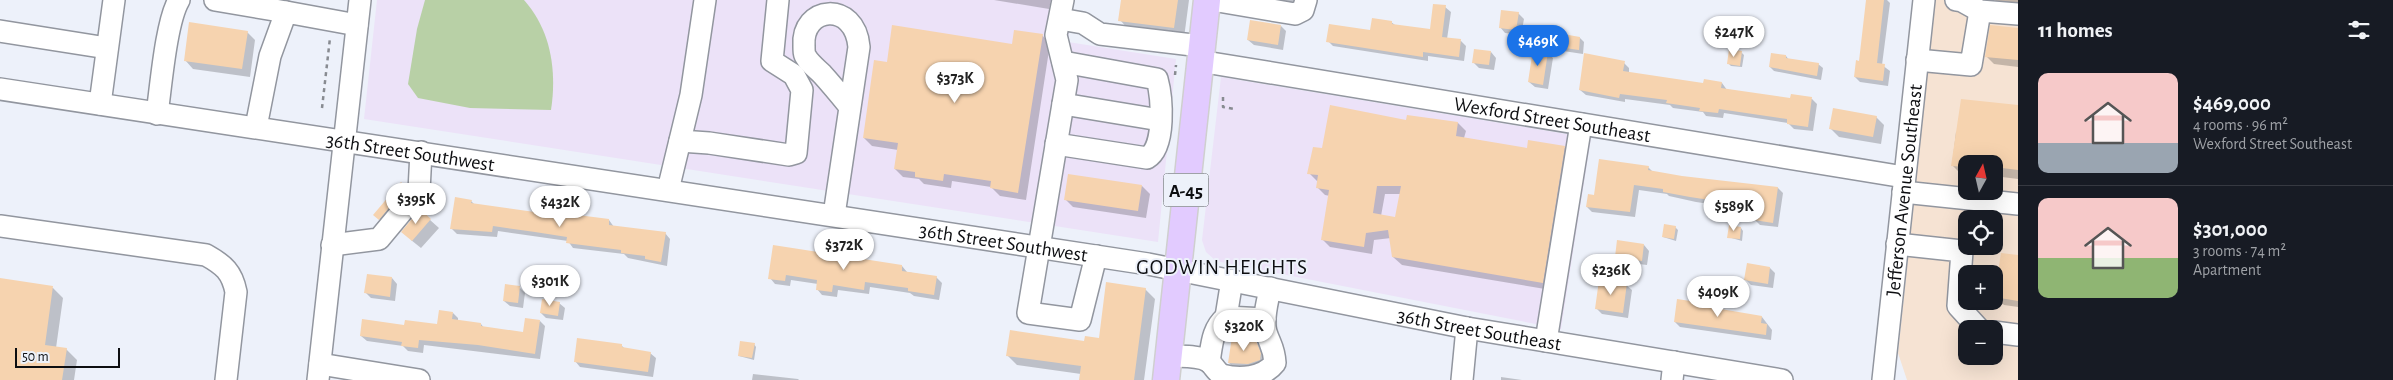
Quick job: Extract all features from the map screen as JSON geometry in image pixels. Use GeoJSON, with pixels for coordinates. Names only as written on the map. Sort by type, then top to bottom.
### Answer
{"type":"FeatureCollection","features":[{"type":"Feature","properties":{"kind":"main road","name":"A-45"},"geometry":{"type":"LineString","coordinates":[[1167,368],[1207,0]]}},
{"type":"Feature","properties":{"kind":"street"},"geometry":{"type":"LineString","coordinates":[[100,104],[114,0]]}},
{"type":"Feature","properties":{"kind":"street"},"geometry":{"type":"LineString","coordinates":[[157,114],[170,28],[175,7],[179,0]]}},
{"type":"Feature","properties":{"kind":"street"},"geometry":{"type":"LineString","coordinates":[[215,0],[357,25]]}},
{"type":"Feature","properties":{"kind":"street"},"geometry":{"type":"LineString","coordinates":[[360,0],[319,372],[419,380]]}},
{"type":"Feature","properties":{"kind":"street"},"geometry":{"type":"LineString","coordinates":[[668,190],[691,95],[705,0]]}},
{"type":"Feature","properties":{"kind":"street"},"geometry":{"type":"LineString","coordinates":[[680,141],[710,143],[789,155],[796,153],[802,90],[794,75],[772,61],[778,0]]}},
{"type":"Feature","properties":{"kind":"street"},"geometry":{"type":"LineString","coordinates":[[1212,0],[1296,14],[1303,10],[1306,0]]}},
{"type":"Feature","properties":{"kind":"street","name":"Jefferson Avenue Southeast"},"geometry":{"type":"LineString","coordinates":[[1883,380],[1924,0]]}},
{"type":"Feature","properties":{"kind":"street"},"geometry":{"type":"LineString","coordinates":[[1956,0],[1962,0],[1980,11],[2018,14]]}},
{"type":"Feature","properties":{"kind":"street"},"geometry":{"type":"LineString","coordinates":[[1061,9],[1056,35],[1067,80],[1028,313],[1080,320],[1096,256]]}},
{"type":"Feature","properties":{"kind":"street","name":"Wexford Street Southeast"},"geometry":{"type":"LineString","coordinates":[[1061,9],[1100,34],[1904,185],[2018,204]]}},
{"type":"Feature","properties":{"kind":"street"},"geometry":{"type":"LineString","coordinates":[[1917,60],[1971,65],[1980,11]]}},
{"type":"Feature","properties":{"kind":"street"},"geometry":{"type":"LineString","coordinates":[[256,126],[270,56],[286,12]]}},
{"type":"Feature","properties":{"kind":"street"},"geometry":{"type":"LineString","coordinates":[[0,31],[107,48]]}},
{"type":"Feature","properties":{"kind":"street"},"geometry":{"type":"LineString","coordinates":[[1056,144],[1147,158],[1153,154],[1156,147],[1160,120],[1161,93],[1157,79],[1063,62]]}},
{"type":"Feature","properties":{"kind":"street","name":"36th Street Southwest"},"geometry":{"type":"LineString","coordinates":[[0,89],[157,114],[256,126],[1178,269]]}},
{"type":"Feature","properties":{"kind":"street"},"geometry":{"type":"LineString","coordinates":[[1063,104],[1160,120]]}},
{"type":"Feature","properties":{"kind":"street"},"geometry":{"type":"LineString","coordinates":[[834,215],[850,106]]}},
{"type":"Feature","properties":{"kind":"street"},"geometry":{"type":"LineString","coordinates":[[1546,341],[1581,124]]}},
{"type":"Feature","properties":{"kind":"street"},"geometry":{"type":"LineString","coordinates":[[332,245],[379,239],[419,191],[421,152]]}},
{"type":"Feature","properties":{"kind":"street"},"geometry":{"type":"LineString","coordinates":[[0,226],[206,255],[224,266],[233,278],[236,292],[226,380]]}},
{"type":"Feature","properties":{"kind":"street"},"geometry":{"type":"LineString","coordinates":[[1897,244],[1962,251],[1958,306],[1971,320]]}},
{"type":"Feature","properties":{"kind":"street","name":"36th Street Southeast"},"geometry":{"type":"LineString","coordinates":[[1178,269],[1467,328],[1546,341],[1673,371],[1782,380]]}},
{"type":"Feature","properties":{"kind":"street"},"geometry":{"type":"LineString","coordinates":[[1209,362],[1213,335],[1218,324],[1226,317],[1232,280]]}},
{"type":"Feature","properties":{"kind":"street"},"geometry":{"type":"LineString","coordinates":[[1167,368],[1198,358],[1209,362],[1223,376],[1238,380],[1252,379],[1268,372],[1275,363],[1274,348],[1266,332],[1265,319],[1270,288]]}},
{"type":"Feature","properties":{"kind":"street"},"geometry":{"type":"LineString","coordinates":[[1226,317],[1265,319]]}},
{"type":"Feature","properties":{"kind":"street"},"geometry":{"type":"LineString","coordinates":[[1462,380],[1467,328]]}},
{"type":"Feature","properties":{"kind":"street"},"geometry":{"type":"LineString","coordinates":[[2003,333],[2018,334]]}},
{"type":"Feature","properties":{"kind":"path"},"geometry":{"type":"LineString","coordinates":[[322,108],[332,20]]}},
{"type":"Feature","properties":{"kind":"path"},"geometry":{"type":"LineString","coordinates":[[1224,97],[1222,108],[1234,109]]}},
{"type":"Feature","properties":{"kind":"shaded area"},"geometry":{"type":"Polygon","coordinates":[[[377,0],[1072,0],[1068,42],[1176,59],[1158,242],[364,119],[377,0]]]}},
{"type":"Feature","properties":{"kind":"shaded area"},"geometry":{"type":"Polygon","coordinates":[[[1935,0],[2018,0],[2018,380],[1907,380],[1898,353],[1935,0]]]}},
{"type":"Feature","properties":{"kind":"shaded area"},"geometry":{"type":"Polygon","coordinates":[[[1221,77],[1591,138],[1561,329],[1216,261],[1206,252],[1202,240],[1221,77]]]}},
{"type":"Feature","properties":{"kind":"green space"},"geometry":{"type":"Polygon","coordinates":[[[425,0],[524,0],[540,24],[550,52],[553,81],[551,110],[470,108],[418,98],[408,84],[417,29],[425,0]]]}},
{"type":"Feature","properties":{"kind":"building"},"geometry":{"type":"Polygon","coordinates":[[[1121,0],[1178,0],[1174,28],[1118,21],[1121,0]]]}},
{"type":"Feature","properties":{"kind":"building"},"geometry":{"type":"Polygon","coordinates":[[[1866,0],[1884,0],[1877,63],[1885,64],[1883,81],[1854,77],[1856,60],[1859,61],[1866,0]]]}},
{"type":"Feature","properties":{"kind":"building"},"geometry":{"type":"Polygon","coordinates":[[[1433,4],[1446,5],[1442,37],[1461,39],[1459,57],[1423,52],[1423,57],[1326,42],[1329,24],[1370,30],[1372,18],[1392,21],[1392,24],[1430,29],[1433,4]]]}},
{"type":"Feature","properties":{"kind":"building"},"geometry":{"type":"Polygon","coordinates":[[[1501,10],[1519,12],[1516,30],[1499,28],[1501,10]]]}},
{"type":"Feature","properties":{"kind":"building"},"geometry":{"type":"Polygon","coordinates":[[[1250,20],[1281,25],[1278,45],[1247,40],[1250,20]]]}},
{"type":"Feature","properties":{"kind":"building"},"geometry":{"type":"Polygon","coordinates":[[[189,22],[248,31],[242,69],[184,61],[189,22]]]}},
{"type":"Feature","properties":{"kind":"building"},"geometry":{"type":"Polygon","coordinates":[[[892,25],[1012,44],[1014,30],[1043,34],[1018,193],[990,188],[991,181],[944,174],[943,181],[915,177],[915,172],[894,169],[898,143],[863,138],[874,60],[887,62],[892,25]]]}},
{"type":"Feature","properties":{"kind":"building"},"geometry":{"type":"Polygon","coordinates":[[[1990,25],[2018,28],[2018,60],[1985,57],[1990,25]]]}},
{"type":"Feature","properties":{"kind":"building"},"geometry":{"type":"Polygon","coordinates":[[[1547,27],[1564,29],[1563,34],[1580,37],[1579,50],[1545,45],[1547,27]]]}},
{"type":"Feature","properties":{"kind":"building"},"geometry":{"type":"Polygon","coordinates":[[[1474,49],[1491,51],[1489,65],[1472,63],[1474,49]]]}},
{"type":"Feature","properties":{"kind":"building"},"geometry":{"type":"Polygon","coordinates":[[[1533,49],[1548,52],[1543,85],[1528,82],[1533,49]]]}},
{"type":"Feature","properties":{"kind":"building"},"geometry":{"type":"Polygon","coordinates":[[[1729,49],[1742,51],[1740,66],[1727,64],[1729,49]]]}},
{"type":"Feature","properties":{"kind":"building"},"geometry":{"type":"Polygon","coordinates":[[[1584,53],[1625,61],[1623,71],[1703,83],[1704,79],[1722,82],[1721,88],[1790,98],[1791,94],[1812,97],[1808,127],[1787,124],[1787,119],[1719,109],[1718,113],[1699,111],[1700,108],[1666,103],[1667,100],[1620,94],[1619,98],[1579,90],[1584,53]]]}},
{"type":"Feature","properties":{"kind":"building"},"geometry":{"type":"Polygon","coordinates":[[[1771,53],[1786,55],[1786,58],[1819,63],[1817,76],[1769,67],[1771,53]]]}},
{"type":"Feature","properties":{"kind":"building"},"geometry":{"type":"Polygon","coordinates":[[[1961,99],[2018,105],[2018,170],[2003,168],[2003,155],[1958,155],[1958,166],[1951,166],[1961,99]]]}},
{"type":"Feature","properties":{"kind":"building"},"geometry":{"type":"Polygon","coordinates":[[[1330,105],[1406,120],[1407,115],[1458,122],[1456,136],[1527,148],[1528,140],[1565,146],[1543,283],[1392,257],[1388,230],[1366,233],[1364,247],[1321,240],[1329,190],[1316,188],[1318,175],[1307,174],[1313,147],[1322,148],[1330,105]],[[1377,186],[1373,213],[1395,217],[1401,186],[1377,186]]]}},
{"type":"Feature","properties":{"kind":"building"},"geometry":{"type":"Polygon","coordinates":[[[1833,108],[1877,116],[1873,137],[1829,129],[1833,108]]]}},
{"type":"Feature","properties":{"kind":"building"},"geometry":{"type":"Polygon","coordinates":[[[1599,159],[1649,166],[1648,170],[1682,176],[1778,187],[1773,223],[1754,220],[1756,207],[1690,197],[1663,192],[1663,189],[1634,185],[1630,212],[1586,207],[1588,194],[1594,195],[1599,159]]]}},
{"type":"Feature","properties":{"kind":"building"},"geometry":{"type":"Polygon","coordinates":[[[1068,174],[1142,185],[1138,211],[1064,200],[1068,174]]]}},
{"type":"Feature","properties":{"kind":"building"},"geometry":{"type":"Polygon","coordinates":[[[401,182],[406,187],[379,220],[373,215],[401,182]]]}},
{"type":"Feature","properties":{"kind":"building"},"geometry":{"type":"Polygon","coordinates":[[[455,197],[472,200],[471,203],[570,217],[570,214],[609,219],[609,225],[666,232],[661,262],[645,259],[645,256],[621,253],[621,250],[566,243],[567,237],[493,226],[492,232],[450,229],[455,197]]]}},
{"type":"Feature","properties":{"kind":"building"},"geometry":{"type":"Polygon","coordinates":[[[420,209],[431,219],[412,241],[401,232],[420,209]]]}},
{"type":"Feature","properties":{"kind":"building"},"geometry":{"type":"Polygon","coordinates":[[[1664,224],[1676,226],[1674,239],[1662,237],[1664,224]]]}},
{"type":"Feature","properties":{"kind":"building"},"geometry":{"type":"Polygon","coordinates":[[[1729,225],[1741,227],[1740,239],[1727,238],[1729,225]]]}},
{"type":"Feature","properties":{"kind":"building"},"geometry":{"type":"Polygon","coordinates":[[[1617,240],[1644,244],[1642,261],[1615,257],[1617,240]]]}},
{"type":"Feature","properties":{"kind":"building"},"geometry":{"type":"Polygon","coordinates":[[[773,245],[902,265],[902,271],[937,276],[934,295],[908,291],[908,288],[865,282],[864,290],[833,285],[832,292],[816,290],[817,280],[786,275],[785,281],[768,279],[773,245]]]}},
{"type":"Feature","properties":{"kind":"building"},"geometry":{"type":"Polygon","coordinates":[[[2003,253],[2018,255],[2018,301],[2003,298],[2003,265],[1999,265],[2001,255],[2003,253]]]}},
{"type":"Feature","properties":{"kind":"building"},"geometry":{"type":"Polygon","coordinates":[[[1747,263],[1770,267],[1768,284],[1744,280],[1747,263]]]}},
{"type":"Feature","properties":{"kind":"building"},"geometry":{"type":"Polygon","coordinates":[[[367,274],[392,277],[390,297],[364,293],[367,274]]]}},
{"type":"Feature","properties":{"kind":"building"},"geometry":{"type":"Polygon","coordinates":[[[0,278],[53,286],[45,345],[67,348],[62,380],[0,380],[0,278]]]}},
{"type":"Feature","properties":{"kind":"building"},"geometry":{"type":"Polygon","coordinates":[[[1599,280],[1627,283],[1623,313],[1595,309],[1599,280]]]}},
{"type":"Feature","properties":{"kind":"building"},"geometry":{"type":"Polygon","coordinates":[[[1106,282],[1146,288],[1134,380],[1079,380],[1081,366],[1006,356],[1010,330],[1084,341],[1085,336],[1099,338],[1106,282]]]}},
{"type":"Feature","properties":{"kind":"building"},"geometry":{"type":"Polygon","coordinates":[[[505,284],[520,286],[518,303],[503,301],[505,284]]]}},
{"type":"Feature","properties":{"kind":"building"},"geometry":{"type":"Polygon","coordinates":[[[542,299],[560,302],[558,316],[540,313],[542,299]]]}},
{"type":"Feature","properties":{"kind":"building"},"geometry":{"type":"Polygon","coordinates":[[[1677,299],[1704,303],[1703,306],[1762,316],[1761,323],[1767,324],[1766,335],[1674,322],[1677,299]]]}},
{"type":"Feature","properties":{"kind":"building"},"geometry":{"type":"Polygon","coordinates":[[[439,310],[453,312],[452,319],[481,323],[481,326],[523,332],[525,318],[540,320],[535,354],[478,345],[419,340],[418,348],[401,346],[402,342],[360,336],[362,319],[404,325],[405,320],[437,324],[439,310]]]}},
{"type":"Feature","properties":{"kind":"building"},"geometry":{"type":"Polygon","coordinates":[[[1232,337],[1256,341],[1261,353],[1260,360],[1248,364],[1228,363],[1232,337]]]}},
{"type":"Feature","properties":{"kind":"building"},"geometry":{"type":"Polygon","coordinates":[[[577,338],[622,344],[622,347],[651,352],[648,372],[574,362],[577,338]]]}},
{"type":"Feature","properties":{"kind":"building"},"geometry":{"type":"Polygon","coordinates":[[[740,341],[755,343],[752,358],[738,356],[740,341]]]}},
{"type":"Feature","properties":{"kind":"district","name":"GODWIN HEIGHTS"},"geometry":{"type":"Point","coordinates":[1222,267]}}]}
